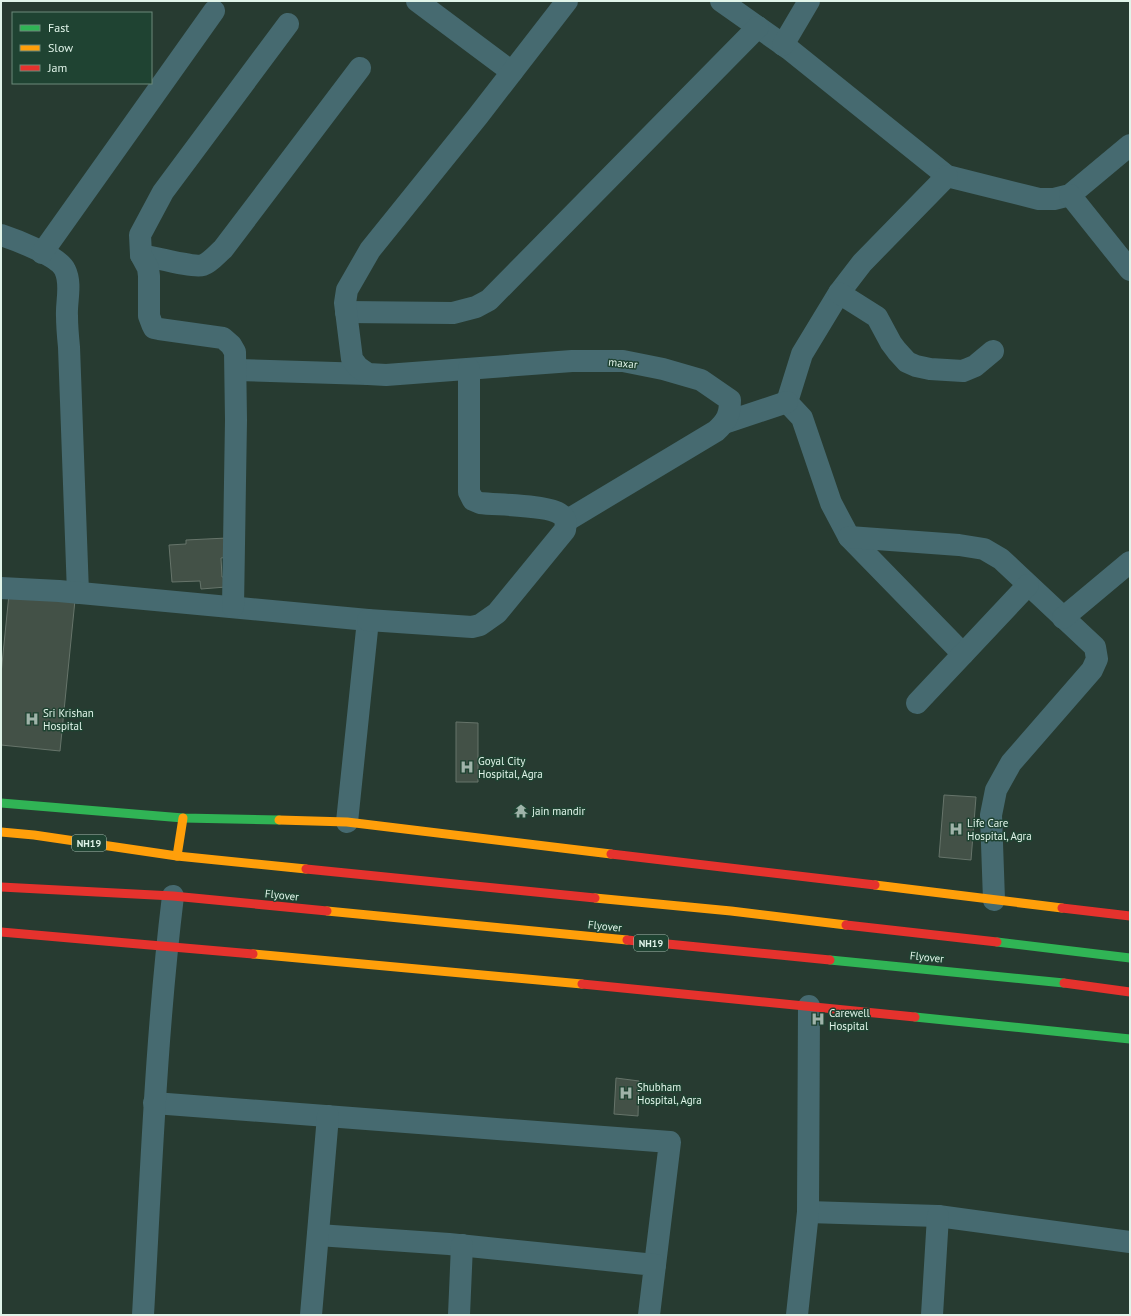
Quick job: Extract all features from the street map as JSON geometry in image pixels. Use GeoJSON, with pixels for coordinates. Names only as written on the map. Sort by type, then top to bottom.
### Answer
{"type":"FeatureCollection","features":[{"type":"Feature","properties":{"kind":"main road"},"geometry":{"type":"LineString","coordinates":[[1,803],[183,818],[347,822],[1130,916]]}},
{"type":"Feature","properties":{"kind":"main road"},"geometry":{"type":"LineString","coordinates":[[177,856],[183,818]]}},
{"type":"Feature","properties":{"kind":"main road","name":"NH19"},"geometry":{"type":"LineString","coordinates":[[1,832],[42,836],[177,856]]}},
{"type":"Feature","properties":{"kind":"main road","name":"Flyover"},"geometry":{"type":"LineString","coordinates":[[177,856],[731,911],[1130,958]]}},
{"type":"Feature","properties":{"kind":"main road","name":"NH19"},"geometry":{"type":"LineString","coordinates":[[1,887],[173,896]]}},
{"type":"Feature","properties":{"kind":"main road","name":"Flyover"},"geometry":{"type":"LineString","coordinates":[[173,896],[1076,984],[1130,992]]}},
{"type":"Feature","properties":{"kind":"main road"},"geometry":{"type":"LineString","coordinates":[[1,932],[809,1006],[1130,1039]]}},
{"type":"Feature","properties":{"kind":"street"},"geometry":{"type":"LineString","coordinates":[[417,1],[512,72]]}},
{"type":"Feature","properties":{"kind":"street"},"geometry":{"type":"LineString","coordinates":[[368,374],[358,367],[352,359],[345,304],[347,290],[370,250],[478,116],[567,1]]}},
{"type":"Feature","properties":{"kind":"street"},"geometry":{"type":"LineString","coordinates":[[721,1],[783,45],[947,176],[1039,199],[1054,199],[1070,195],[1130,145]]}},
{"type":"Feature","properties":{"kind":"street"},"geometry":{"type":"LineString","coordinates":[[783,45],[809,1]]}},
{"type":"Feature","properties":{"kind":"street"},"geometry":{"type":"LineString","coordinates":[[42,253],[214,11]]}},
{"type":"Feature","properties":{"kind":"street"},"geometry":{"type":"LineString","coordinates":[[233,607],[236,428],[235,352],[231,344],[223,338],[159,330],[154,328],[149,316],[149,276],[148,268],[141,255],[140,235],[163,192],[288,24]]}},
{"type":"Feature","properties":{"kind":"street"},"geometry":{"type":"LineString","coordinates":[[346,312],[453,313],[476,307],[489,300],[758,27]]}},
{"type":"Feature","properties":{"kind":"street"},"geometry":{"type":"LineString","coordinates":[[141,255],[193,265],[203,265],[213,259],[223,249],[360,68]]}},
{"type":"Feature","properties":{"kind":"street"},"geometry":{"type":"LineString","coordinates":[[787,402],[802,354],[839,293],[862,263],[947,176]]}},
{"type":"Feature","properties":{"kind":"street"},"geometry":{"type":"LineString","coordinates":[[1070,195],[1130,270]]}},
{"type":"Feature","properties":{"kind":"street"},"geometry":{"type":"LineString","coordinates":[[1,236],[31,247],[58,262],[65,269],[68,279],[66,317],[69,347],[78,593]]}},
{"type":"Feature","properties":{"kind":"street"},"geometry":{"type":"LineString","coordinates":[[839,293],[876,317],[897,351],[907,362],[916,366],[930,369],[963,371],[975,366],[993,351]]}},
{"type":"Feature","properties":{"kind":"street","name":"maxar"},"geometry":{"type":"LineString","coordinates":[[236,370],[386,375],[572,361],[623,361],[663,369],[701,380],[730,400],[730,411],[724,423]]}},
{"type":"Feature","properties":{"kind":"street"},"geometry":{"type":"LineString","coordinates":[[1,588],[78,593],[368,620],[472,627],[480,625],[497,614],[502,608],[565,530],[566,521],[562,514],[551,509],[480,503],[473,500],[469,492],[468,481],[469,369]]}},
{"type":"Feature","properties":{"kind":"street"},"geometry":{"type":"LineString","coordinates":[[566,521],[716,431],[724,423],[787,402]]}},
{"type":"Feature","properties":{"kind":"street"},"geometry":{"type":"LineString","coordinates":[[787,402],[802,418],[831,503],[849,537],[963,654]]}},
{"type":"Feature","properties":{"kind":"street"},"geometry":{"type":"LineString","coordinates":[[849,537],[959,545],[984,549],[1001,559],[1095,647],[1097,660],[1092,670],[1085,680],[1011,763],[996,790],[992,815],[994,900]]}},
{"type":"Feature","properties":{"kind":"street"},"geometry":{"type":"LineString","coordinates":[[1063,618],[1130,562]]}},
{"type":"Feature","properties":{"kind":"street"},"geometry":{"type":"LineString","coordinates":[[917,703],[1028,585]]}},
{"type":"Feature","properties":{"kind":"street"},"geometry":{"type":"LineString","coordinates":[[347,822],[368,620]]}},
{"type":"Feature","properties":{"kind":"street"},"geometry":{"type":"LineString","coordinates":[[143,1315],[154,1103],[167,946],[173,896]]}},
{"type":"Feature","properties":{"kind":"street"},"geometry":{"type":"LineString","coordinates":[[797,1315],[808,1212],[809,1006]]}},
{"type":"Feature","properties":{"kind":"street"},"geometry":{"type":"LineString","coordinates":[[154,1103],[670,1142],[649,1315]]}},
{"type":"Feature","properties":{"kind":"street"},"geometry":{"type":"LineString","coordinates":[[311,1315],[328,1116]]}},
{"type":"Feature","properties":{"kind":"street"},"geometry":{"type":"LineString","coordinates":[[808,1212],[938,1216],[1130,1242]]}},
{"type":"Feature","properties":{"kind":"street"},"geometry":{"type":"LineString","coordinates":[[932,1315],[938,1216]]}},
{"type":"Feature","properties":{"kind":"street"},"geometry":{"type":"LineString","coordinates":[[318,1235],[462,1245],[655,1265]]}},
{"type":"Feature","properties":{"kind":"street"},"geometry":{"type":"LineString","coordinates":[[459,1315],[462,1245]]}},
{"type":"Feature","properties":{"kind":"building"},"geometry":{"type":"Polygon","coordinates":[[[227,538],[228,557],[221,558],[222,577],[225,577],[226,587],[201,589],[200,581],[172,582],[169,545],[186,544],[186,540],[227,538]]]}},
{"type":"Feature","properties":{"kind":"building"},"geometry":{"type":"Polygon","coordinates":[[[9,594],[75,600],[60,751],[1,745],[1,674],[9,594]]]}},
{"type":"Feature","properties":{"kind":"building"},"geometry":{"type":"Polygon","coordinates":[[[456,722],[478,723],[478,782],[456,782],[456,722]]]}},
{"type":"Feature","properties":{"kind":"building"},"geometry":{"type":"Polygon","coordinates":[[[944,795],[976,797],[971,860],[939,857],[944,795]]]}},
{"type":"Feature","properties":{"kind":"building"},"geometry":{"type":"Polygon","coordinates":[[[616,1078],[639,1081],[638,1116],[614,1114],[616,1078]]]}},
{"type":"Feature","properties":{"kind":"traffic: fast"},"geometry":{"type":"LineString","coordinates":[[1,803],[183,818],[279,820]]}},
{"type":"Feature","properties":{"kind":"traffic: fast"},"geometry":{"type":"LineString","coordinates":[[997,942],[1130,958]]}},
{"type":"Feature","properties":{"kind":"traffic: fast"},"geometry":{"type":"LineString","coordinates":[[830,960],[1064,983]]}},
{"type":"Feature","properties":{"kind":"traffic: fast"},"geometry":{"type":"LineString","coordinates":[[915,1017],[1130,1039]]}},
{"type":"Feature","properties":{"kind":"traffic: slow"},"geometry":{"type":"LineString","coordinates":[[177,856],[183,818]]}},
{"type":"Feature","properties":{"kind":"traffic: slow"},"geometry":{"type":"LineString","coordinates":[[279,820],[347,822],[611,854]]}},
{"type":"Feature","properties":{"kind":"traffic: slow"},"geometry":{"type":"LineString","coordinates":[[1,832],[34,835],[177,856],[306,869]]}},
{"type":"Feature","properties":{"kind":"traffic: slow"},"geometry":{"type":"LineString","coordinates":[[875,885],[1062,908]]}},
{"type":"Feature","properties":{"kind":"traffic: slow"},"geometry":{"type":"LineString","coordinates":[[595,898],[731,911],[846,925]]}},
{"type":"Feature","properties":{"kind":"traffic: slow"},"geometry":{"type":"LineString","coordinates":[[327,911],[627,940]]}},
{"type":"Feature","properties":{"kind":"traffic: slow"},"geometry":{"type":"LineString","coordinates":[[253,954],[582,984]]}},
{"type":"Feature","properties":{"kind":"traffic: jam"},"geometry":{"type":"LineString","coordinates":[[611,854],[875,885]]}},
{"type":"Feature","properties":{"kind":"traffic: jam"},"geometry":{"type":"LineString","coordinates":[[306,869],[595,898]]}},
{"type":"Feature","properties":{"kind":"traffic: jam"},"geometry":{"type":"LineString","coordinates":[[1,887],[173,896],[327,911]]}},
{"type":"Feature","properties":{"kind":"traffic: jam"},"geometry":{"type":"LineString","coordinates":[[1062,908],[1130,916]]}},
{"type":"Feature","properties":{"kind":"traffic: jam"},"geometry":{"type":"LineString","coordinates":[[846,925],[997,942]]}},
{"type":"Feature","properties":{"kind":"traffic: jam"},"geometry":{"type":"LineString","coordinates":[[1,932],[253,954]]}},
{"type":"Feature","properties":{"kind":"traffic: jam"},"geometry":{"type":"LineString","coordinates":[[627,940],[830,960]]}},
{"type":"Feature","properties":{"kind":"traffic: jam"},"geometry":{"type":"LineString","coordinates":[[1064,983],[1130,992]]}},
{"type":"Feature","properties":{"kind":"traffic: jam"},"geometry":{"type":"LineString","coordinates":[[582,984],[915,1017]]}},
{"type":"Feature","properties":{"kind":"place","name":"Sri Krishan Hospital"},"geometry":{"type":"Point","coordinates":[32,719]}},
{"type":"Feature","properties":{"kind":"place","name":"Goyal City Hospital, Agra"},"geometry":{"type":"Point","coordinates":[467,767]}},
{"type":"Feature","properties":{"kind":"place","name":"jain mandir"},"geometry":{"type":"Point","coordinates":[521,811]}},
{"type":"Feature","properties":{"kind":"place","name":"Life Care Hospital, Agra"},"geometry":{"type":"Point","coordinates":[956,829]}},
{"type":"Feature","properties":{"kind":"place","name":"Carewell Hospital"},"geometry":{"type":"Point","coordinates":[818,1019]}},
{"type":"Feature","properties":{"kind":"place","name":"Shubham Hospital, Agra"},"geometry":{"type":"Point","coordinates":[626,1093]}}]}
